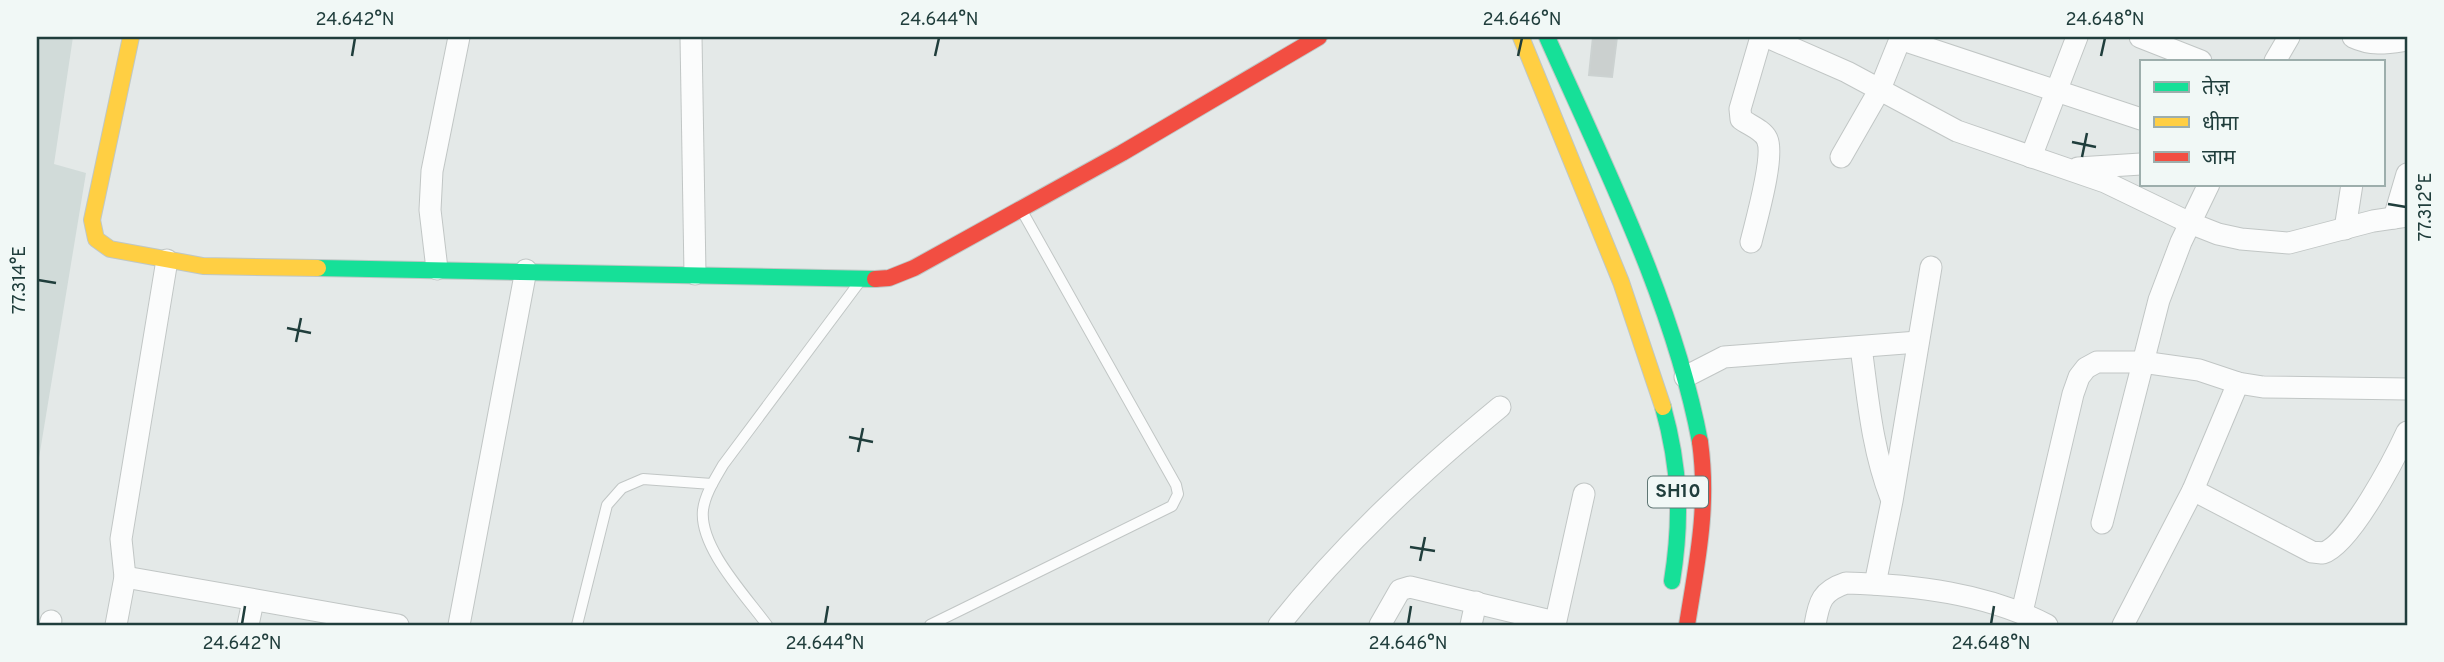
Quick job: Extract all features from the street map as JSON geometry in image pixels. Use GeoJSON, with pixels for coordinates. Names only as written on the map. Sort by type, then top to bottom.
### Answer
{"type":"FeatureCollection","features":[{"type":"Feature","properties":{"kind":"street"},"geometry":{"type":"LineString","coordinates":[[131,37],[92,220],[96,239],[110,249],[203,266],[526,270],[862,279],[889,278],[914,268],[1122,153],[1319,37]]}},
{"type":"Feature","properties":{"kind":"street"},"geometry":{"type":"LineString","coordinates":[[437,269],[430,210],[432,171],[458,37]]}},
{"type":"Feature","properties":{"kind":"street"},"geometry":{"type":"LineString","coordinates":[[691,37],[695,274]]}},
{"type":"Feature","properties":{"kind":"street","name":"SH10"},"geometry":{"type":"LineString","coordinates":[[1521,37],[1618,273],[1650,362],[1665,414],[1678,482],[1678,545],[1669,598]]}},
{"type":"Feature","properties":{"kind":"street","name":"SH10"},"geometry":{"type":"LineString","coordinates":[[1547,37],[1647,267],[1682,369],[1700,441],[1704,484],[1702,534],[1687,625]]}},
{"type":"Feature","properties":{"kind":"street"},"geometry":{"type":"LineString","coordinates":[[1751,242],[1770,158],[1769,142],[1765,135],[1741,119],[1740,109],[1761,37]]}},
{"type":"Feature","properties":{"kind":"street"},"geometry":{"type":"LineString","coordinates":[[1767,37],[1809,45],[1880,89],[1957,131],[2105,182],[2190,223],[2230,237],[2280,243],[2305,240],[2401,217],[2407,174]]}},
{"type":"Feature","properties":{"kind":"street"},"geometry":{"type":"LineString","coordinates":[[2031,157],[2077,37]]}},
{"type":"Feature","properties":{"kind":"street"},"geometry":{"type":"LineString","coordinates":[[2140,37],[2169,42],[2199,60]]}},
{"type":"Feature","properties":{"kind":"street"},"geometry":{"type":"LineString","coordinates":[[2276,60],[2289,37]]}},
{"type":"Feature","properties":{"kind":"street"},"geometry":{"type":"LineString","coordinates":[[2353,37],[2378,53],[2407,40]]}},
{"type":"Feature","properties":{"kind":"street"},"geometry":{"type":"LineString","coordinates":[[1841,158],[1880,89],[1900,38],[2140,119]]}},
{"type":"Feature","properties":{"kind":"street"},"geometry":{"type":"LineString","coordinates":[[2066,168],[2140,164]]}},
{"type":"Feature","properties":{"kind":"street"},"geometry":{"type":"LineString","coordinates":[[2102,523],[2159,300],[2172,264],[2208,186]]}},
{"type":"Feature","properties":{"kind":"street"},"geometry":{"type":"LineString","coordinates":[[2345,229],[2352,186]]}},
{"type":"Feature","properties":{"kind":"street"},"geometry":{"type":"LineString","coordinates":[[116,625],[125,577],[121,540],[167,260]]}},
{"type":"Feature","properties":{"kind":"street"},"geometry":{"type":"LineString","coordinates":[[1875,584],[1892,501],[1931,267]]}},
{"type":"Feature","properties":{"kind":"street"},"geometry":{"type":"LineString","coordinates":[[459,625],[526,270]]}},
{"type":"Feature","properties":{"kind":"street"},"geometry":{"type":"LineString","coordinates":[[1682,369],[1724,358],[1918,342]]}},
{"type":"Feature","properties":{"kind":"street"},"geometry":{"type":"LineString","coordinates":[[1861,346],[1873,438],[1892,501]]}},
{"type":"Feature","properties":{"kind":"street"},"geometry":{"type":"LineString","coordinates":[[2022,612],[2073,394],[2079,377],[2086,368],[2097,362],[2142,362],[2199,370],[2238,383],[2263,387],[2407,389]]}},
{"type":"Feature","properties":{"kind":"street"},"geometry":{"type":"LineString","coordinates":[[2123,625],[2193,490],[2238,383]]}},
{"type":"Feature","properties":{"kind":"street"},"geometry":{"type":"LineString","coordinates":[[1279,625],[1307,590],[1381,511],[1500,407]]}},
{"type":"Feature","properties":{"kind":"street"},"geometry":{"type":"LineString","coordinates":[[2193,490],[2312,552],[2322,553],[2333,547],[2384,481],[2407,432]]}},
{"type":"Feature","properties":{"kind":"street"},"geometry":{"type":"LineString","coordinates":[[1380,625],[1400,590],[1410,587],[1555,624],[1584,494]]}},
{"type":"Feature","properties":{"kind":"street"},"geometry":{"type":"LineString","coordinates":[[125,577],[253,601],[312,618],[385,624]]}},
{"type":"Feature","properties":{"kind":"street"},"geometry":{"type":"LineString","coordinates":[[1815,625],[1824,595],[1846,583],[1934,590],[2022,612],[2047,625]]}},
{"type":"Feature","properties":{"kind":"street"},"geometry":{"type":"LineString","coordinates":[[248,625],[253,601]]}},
{"type":"Feature","properties":{"kind":"street"},"geometry":{"type":"LineString","coordinates":[[1471,625],[1476,602]]}},
{"type":"Feature","properties":{"kind":"lane"},"geometry":{"type":"LineString","coordinates":[[930,625],[1172,506],[1178,494],[1021,209]]}},
{"type":"Feature","properties":{"kind":"lane"},"geometry":{"type":"LineString","coordinates":[[767,625],[711,548],[703,528],[703,507],[712,484],[731,454],[862,279]]}},
{"type":"Feature","properties":{"kind":"lane"},"geometry":{"type":"LineString","coordinates":[[577,625],[607,505],[622,488],[643,479],[712,484]]}},
{"type":"Feature","properties":{"kind":"shaded area"},"geometry":{"type":"Polygon","coordinates":[[[37,37],[73,37],[54,164],[86,173],[37,470],[37,37]]]}},
{"type":"Feature","properties":{"kind":"building"},"geometry":{"type":"Polygon","coordinates":[[[1593,37],[1617,37],[1612,77],[1589,75],[1593,37]]]}},
{"type":"Feature","properties":{"kind":"traffic: fast"},"geometry":{"type":"LineString","coordinates":[[1547,37],[1614,185],[1655,287],[1673,338],[1700,442]]}},
{"type":"Feature","properties":{"kind":"traffic: fast"},"geometry":{"type":"LineString","coordinates":[[318,268],[875,279]]}},
{"type":"Feature","properties":{"kind":"traffic: fast"},"geometry":{"type":"LineString","coordinates":[[1663,407],[1673,451],[1678,494],[1672,581]]}},
{"type":"Feature","properties":{"kind":"traffic: slow"},"geometry":{"type":"LineString","coordinates":[[131,37],[92,220],[96,239],[110,249],[203,266],[318,268]]}},
{"type":"Feature","properties":{"kind":"traffic: slow"},"geometry":{"type":"LineString","coordinates":[[1521,37],[1621,282],[1663,407]]}},
{"type":"Feature","properties":{"kind":"traffic: jam"},"geometry":{"type":"LineString","coordinates":[[875,279],[889,278],[914,268],[1122,153],[1319,37]]}},
{"type":"Feature","properties":{"kind":"traffic: jam"},"geometry":{"type":"LineString","coordinates":[[1687,625],[1702,512],[1700,442]]}}]}
